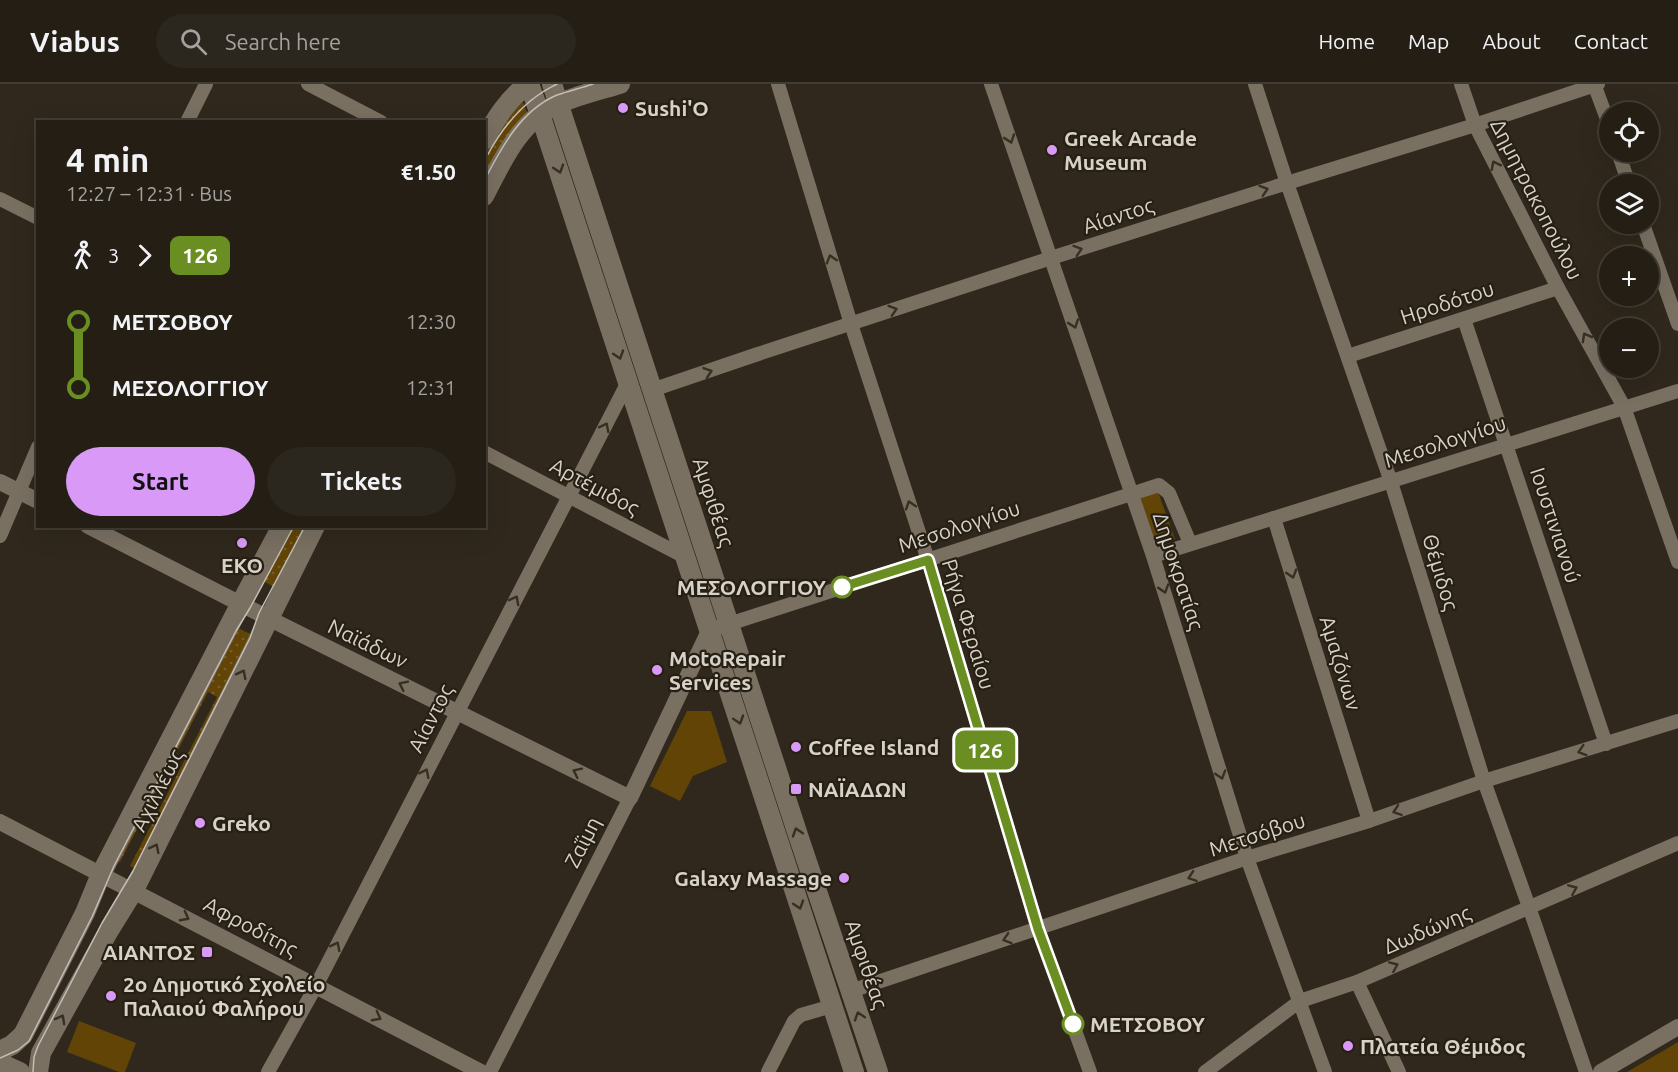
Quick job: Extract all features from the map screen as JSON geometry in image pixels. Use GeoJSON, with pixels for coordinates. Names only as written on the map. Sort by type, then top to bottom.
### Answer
{"type":"FeatureCollection","features":[{"type":"Feature","properties":{"kind":"main road"},"geometry":{"type":"LineString","coordinates":[[486,137],[506,104],[529,84],[854,1072]]}},
{"type":"Feature","properties":{"kind":"main road","name":"Αμφιθέας"},"geometry":{"type":"LineString","coordinates":[[552,84],[800,842],[878,1072]]}},
{"type":"Feature","properties":{"kind":"main road"},"geometry":{"type":"LineString","coordinates":[[486,192],[516,139],[540,114],[558,104],[620,84]]}},
{"type":"Feature","properties":{"kind":"main road","name":"Αχιλλέως"},"geometry":{"type":"LineString","coordinates":[[0,1051],[12,1045],[23,1035],[85,913],[101,874],[281,528]]}},
{"type":"Feature","properties":{"kind":"main road","name":"Αχιλλέως"},"geometry":{"type":"LineString","coordinates":[[38,1072],[41,1053],[134,890],[314,528]]}},
{"type":"Feature","properties":{"kind":"main road"},"geometry":{"type":"LineString","coordinates":[[0,1063],[20,1072]]}},
{"type":"Feature","properties":{"kind":"street"},"geometry":{"type":"LineString","coordinates":[[188,120],[206,84]]}},
{"type":"Feature","properties":{"kind":"street"},"geometry":{"type":"LineString","coordinates":[[308,84],[377,120]]}},
{"type":"Feature","properties":{"kind":"street","name":"Ρήγα Φεραίου"},"geometry":{"type":"LineString","coordinates":[[778,84],[851,324],[928,560],[1038,929],[1090,1072]]}},
{"type":"Feature","properties":{"kind":"street","name":"Δημοκρατίας"},"geometry":{"type":"LineString","coordinates":[[992,84],[1153,556],[1247,858],[1325,1072]]}},
{"type":"Feature","properties":{"kind":"street","name":"Θέμιδος"},"geometry":{"type":"LineString","coordinates":[[1255,84],[1391,482],[1484,782],[1586,1072]]}},
{"type":"Feature","properties":{"kind":"street","name":"Δημητρακοπούλου"},"geometry":{"type":"LineString","coordinates":[[1461,84],[1475,125],[1558,288],[1624,407],[1678,562]]}},
{"type":"Feature","properties":{"kind":"street"},"geometry":{"type":"LineString","coordinates":[[1596,84],[1602,102]]}},
{"type":"Feature","properties":{"kind":"street","name":"Αίαντος"},"geometry":{"type":"LineString","coordinates":[[652,390],[1051,258],[1475,125],[1596,84]]}},
{"type":"Feature","properties":{"kind":"street"},"geometry":{"type":"LineString","coordinates":[[0,199],[36,217]]}},
{"type":"Feature","properties":{"kind":"street"},"geometry":{"type":"LineString","coordinates":[[1646,234],[1678,324]]}},
{"type":"Feature","properties":{"kind":"street","name":"Ηροδότου"},"geometry":{"type":"LineString","coordinates":[[1348,356],[1558,288]]}},
{"type":"Feature","properties":{"kind":"street","name":"Ιουστινιανού"},"geometry":{"type":"LineString","coordinates":[[1464,319],[1606,744]]}},
{"type":"Feature","properties":{"kind":"street","name":"Αίαντος"},"geometry":{"type":"LineString","coordinates":[[268,1072],[316,986],[628,382]]}},
{"type":"Feature","properties":{"kind":"street","name":"Μεσολογγίου"},"geometry":{"type":"LineString","coordinates":[[1153,556],[1678,391]]}},
{"type":"Feature","properties":{"kind":"street"},"geometry":{"type":"LineString","coordinates":[[0,536],[36,452]]}},
{"type":"Feature","properties":{"kind":"street","name":"Αρτέμιδος"},"geometry":{"type":"LineString","coordinates":[[486,453],[685,557]]}},
{"type":"Feature","properties":{"kind":"street"},"geometry":{"type":"LineString","coordinates":[[0,482],[36,500]]}},
{"type":"Feature","properties":{"kind":"street","name":"Μεσολογγίου"},"geometry":{"type":"LineString","coordinates":[[710,631],[1159,485],[1169,493],[1190,543]]}},
{"type":"Feature","properties":{"kind":"street","name":"Αμαζόνων"},"geometry":{"type":"LineString","coordinates":[[1274,518],[1369,821]]}},
{"type":"Feature","properties":{"kind":"street","name":"Ναϊάδων"},"geometry":{"type":"LineString","coordinates":[[92,528],[630,798]]}},
{"type":"Feature","properties":{"kind":"street","name":"Ζαΐμη"},"geometry":{"type":"LineString","coordinates":[[490,1072],[630,798],[710,631]]}},
{"type":"Feature","properties":{"kind":"street","name":"Μετσόβου"},"geometry":{"type":"LineString","coordinates":[[851,991],[1247,858],[1678,721]]}},
{"type":"Feature","properties":{"kind":"street","name":"Αφροδίτης"},"geometry":{"type":"LineString","coordinates":[[0,822],[481,1072]]}},
{"type":"Feature","properties":{"kind":"street","name":"Δωδώνης"},"geometry":{"type":"LineString","coordinates":[[1205,1072],[1300,1001],[1357,982],[1678,843]]}},
{"type":"Feature","properties":{"kind":"street"},"geometry":{"type":"LineString","coordinates":[[1357,982],[1399,1072]]}},
{"type":"Feature","properties":{"kind":"street"},"geometry":{"type":"LineString","coordinates":[[768,1072],[794,1021],[801,1015],[832,1006]]}},
{"type":"Feature","properties":{"kind":"street"},"geometry":{"type":"LineString","coordinates":[[1601,1072],[1678,1027]]}},
{"type":"Feature","properties":{"kind":"shaded area"},"geometry":{"type":"Polygon","coordinates":[[[523,102],[530,120],[486,185],[486,151],[513,112],[523,102]]]}},
{"type":"Feature","properties":{"kind":"shaded area"},"geometry":{"type":"Polygon","coordinates":[[[1157,489],[1175,539],[1157,546],[1139,495],[1157,489]]]}},
{"type":"Feature","properties":{"kind":"shaded area"},"geometry":{"type":"Polygon","coordinates":[[[290,528],[307,528],[276,588],[263,581],[290,528]]]}},
{"type":"Feature","properties":{"kind":"shaded area"},"geometry":{"type":"Polygon","coordinates":[[[234,626],[254,636],[137,869],[130,866],[217,697],[208,692],[120,862],[115,860],[234,626]]]}},
{"type":"Feature","properties":{"kind":"shaded area"},"geometry":{"type":"Polygon","coordinates":[[[687,711],[711,711],[727,762],[693,776],[680,801],[650,786],[687,711]]]}},
{"type":"Feature","properties":{"kind":"shaded area"},"geometry":{"type":"Polygon","coordinates":[[[79,1021],[136,1043],[125,1072],[119,1072],[67,1052],[79,1021]]]}},
{"type":"Feature","properties":{"kind":"shaded area"},"geometry":{"type":"Polygon","coordinates":[[[1678,1042],[1678,1072],[1627,1072],[1678,1042]]]}},
{"type":"Feature","properties":{"kind":"tram line"},"geometry":{"type":"LineString","coordinates":[[487,156],[500,134],[516,114],[535,97],[557,84]]}},
{"type":"Feature","properties":{"kind":"tram line"},"geometry":{"type":"LineString","coordinates":[[486,177],[513,131],[533,110],[557,95],[593,84]]}},
{"type":"Feature","properties":{"kind":"tram line"},"geometry":{"type":"LineString","coordinates":[[0,1058],[18,1050],[29,1041],[92,917],[114,866],[236,631],[293,528]]}},
{"type":"Feature","properties":{"kind":"tram line"},"geometry":{"type":"LineString","coordinates":[[33,1072],[34,1057],[38,1046],[102,923],[133,871],[250,638],[259,613],[304,528]]}},
{"type":"Feature","properties":{"kind":"bus line","name":"126"},"geometry":{"type":"LineString","coordinates":[[842,587],[928,560],[1038,929],[1073,1024]]}},
{"type":"Feature","properties":{"kind":"place","name":"Sushi'O"},"geometry":{"type":"Point","coordinates":[623,108]}},
{"type":"Feature","properties":{"kind":"place","name":"Greek Arcade Museum"},"geometry":{"type":"Point","coordinates":[1052,150]}},
{"type":"Feature","properties":{"kind":"place","name":"EKO"},"geometry":{"type":"Point","coordinates":[242,543]}},
{"type":"Feature","properties":{"kind":"place","name":"ΜΕΣΟΛΟΓΓΙΟΥ"},"geometry":{"type":"Point","coordinates":[842,587]}},
{"type":"Feature","properties":{"kind":"place","name":"MotoRepair Services"},"geometry":{"type":"Point","coordinates":[657,670]}},
{"type":"Feature","properties":{"kind":"place","name":"Coffee Island"},"geometry":{"type":"Point","coordinates":[796,747]}},
{"type":"Feature","properties":{"kind":"place","name":"ΝΑΪΑΔΩΝ"},"geometry":{"type":"Point","coordinates":[796,789]}},
{"type":"Feature","properties":{"kind":"place","name":"Greko"},"geometry":{"type":"Point","coordinates":[200,823]}},
{"type":"Feature","properties":{"kind":"place","name":"Galaxy Massage"},"geometry":{"type":"Point","coordinates":[844,878]}},
{"type":"Feature","properties":{"kind":"place","name":"ΑΙΑΝΤΟΣ"},"geometry":{"type":"Point","coordinates":[207,952]}},
{"type":"Feature","properties":{"kind":"place","name":"2ο Δημοτικό Σχολείο Παλαιού Φαλήρου"},"geometry":{"type":"Point","coordinates":[111,996]}},
{"type":"Feature","properties":{"kind":"place","name":"ΜΕΤΣΟΒΟΥ"},"geometry":{"type":"Point","coordinates":[1073,1024]}},
{"type":"Feature","properties":{"kind":"place","name":"Πλατεία Θέμιδος"},"geometry":{"type":"Point","coordinates":[1348,1046]}}]}
